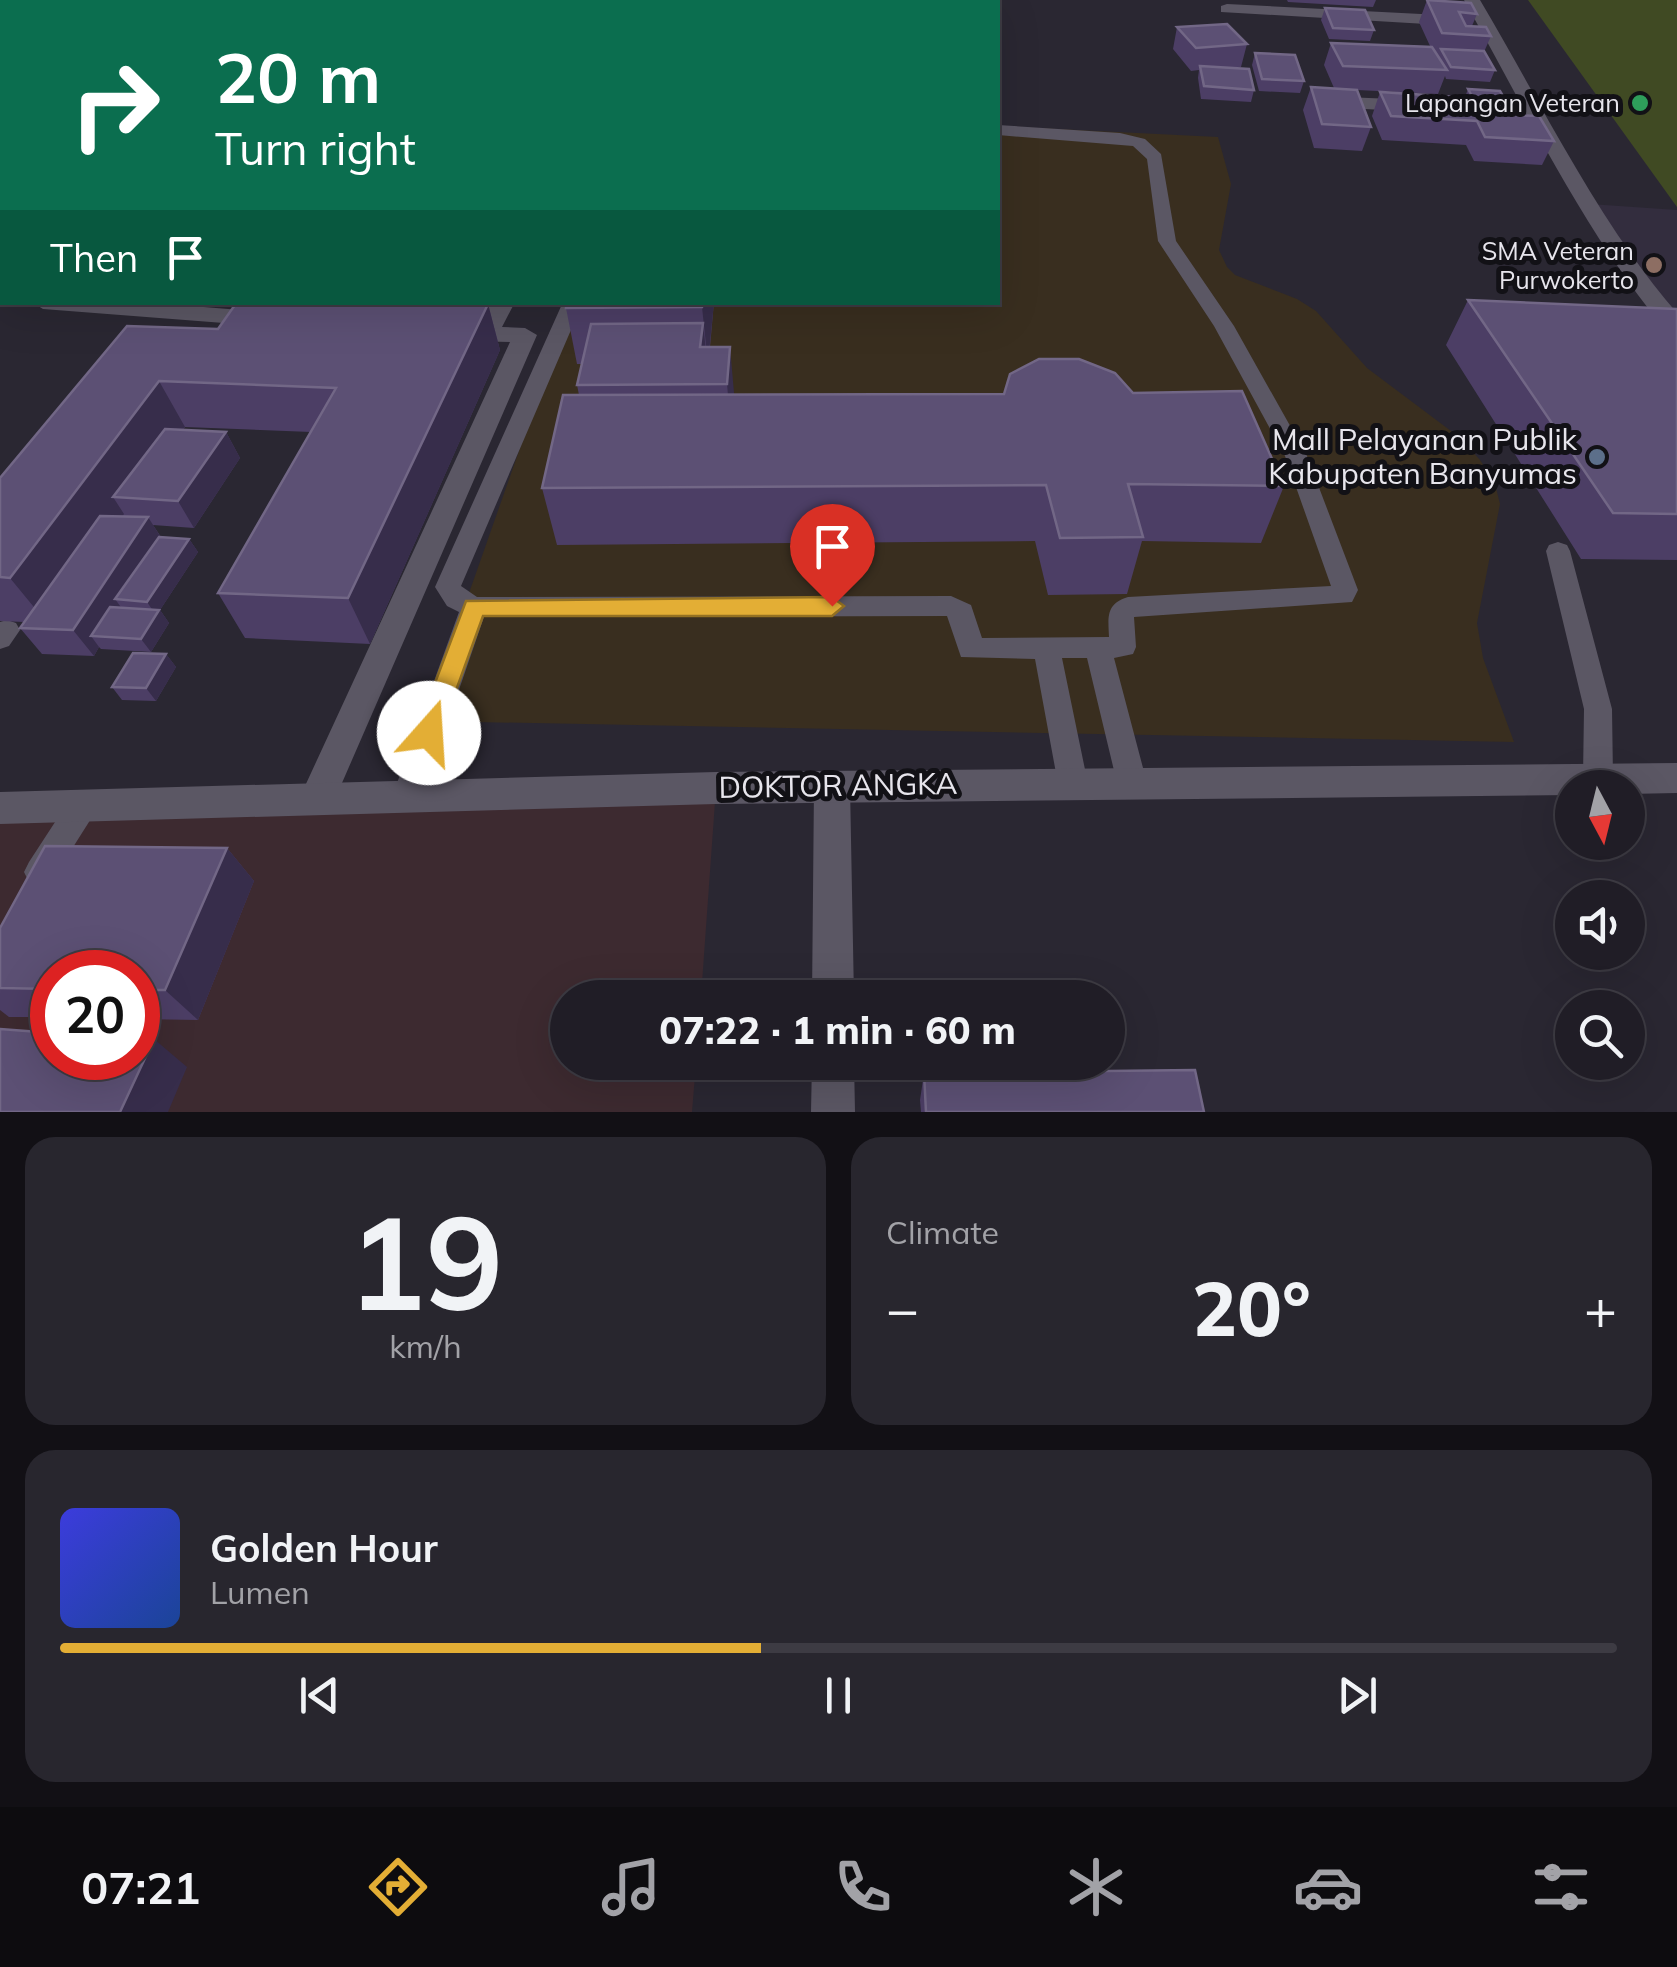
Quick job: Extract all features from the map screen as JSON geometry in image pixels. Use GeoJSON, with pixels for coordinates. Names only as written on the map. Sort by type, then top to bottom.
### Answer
{"type":"FeatureCollection","features":[{"type":"Feature","properties":{"kind":"street"},"geometry":{"type":"LineString","coordinates":[[1472,0],[1488,22],[1524,111],[1646,292],[1677,328]]}},
{"type":"Feature","properties":{"kind":"street"},"geometry":{"type":"LineString","coordinates":[[1227,9],[1488,22]]}},
{"type":"Feature","properties":{"kind":"street"},"geometry":{"type":"LineString","coordinates":[[1309,101],[1440,107]]}},
{"type":"Feature","properties":{"kind":"street"},"geometry":{"type":"LineString","coordinates":[[122,305],[174,307],[284,321]]}},
{"type":"Feature","properties":{"kind":"street"},"geometry":{"type":"LineString","coordinates":[[486,334],[501,305]]}},
{"type":"Feature","properties":{"kind":"street"},"geometry":{"type":"LineString","coordinates":[[318,799],[526,335],[448,333]]}},
{"type":"Feature","properties":{"kind":"street","name":"DOKTOR ANGKA"},"geometry":{"type":"LineString","coordinates":[[1645,778],[1677,778]]}},
{"type":"Feature","properties":{"kind":"street","name":"DOKTOR ANGKA"},"geometry":{"type":"LineString","coordinates":[[0,808],[832,786],[1555,779]]}},
{"type":"Feature","properties":{"kind":"street"},"geometry":{"type":"LineString","coordinates":[[832,786],[833,980]]}},
{"type":"Feature","properties":{"kind":"street"},"geometry":{"type":"LineString","coordinates":[[833,1080],[833,1112]]}},
{"type":"Feature","properties":{"kind":"lane"},"geometry":{"type":"LineString","coordinates":[[572,305],[448,587],[456,599],[474,607],[951,606],[962,612],[971,649],[1047,650],[1124,646],[1124,608],[1343,595],[1345,590],[1296,456],[1224,326],[1168,241],[1156,158],[1148,147],[1120,138],[1000,130]]}},
{"type":"Feature","properties":{"kind":"lane"},"geometry":{"type":"LineString","coordinates":[[526,335],[558,338]]}},
{"type":"Feature","properties":{"kind":"lane"},"geometry":{"type":"LineString","coordinates":[[1558,551],[1598,709],[1598,770]]}},
{"type":"Feature","properties":{"kind":"lane"},"geometry":{"type":"LineString","coordinates":[[407,797],[474,607]]}},
{"type":"Feature","properties":{"kind":"lane"},"geometry":{"type":"LineString","coordinates":[[1098,648],[1132,784]]}},
{"type":"Feature","properties":{"kind":"lane"},"geometry":{"type":"LineString","coordinates":[[1047,650],[1073,784]]}},
{"type":"Feature","properties":{"kind":"lane"},"geometry":{"type":"LineString","coordinates":[[21,902],[83,805]]}},
{"type":"Feature","properties":{"kind":"shaded area"},"geometry":{"type":"Polygon","coordinates":[[[1000,126],[1218,137],[1231,184],[1219,250],[1227,267],[1235,275],[1297,299],[1316,311],[1367,368],[1459,437],[1495,484],[1500,504],[1477,623],[1483,658],[1514,742],[424,721],[570,305],[1000,305],[1000,126]]]}},
{"type":"Feature","properties":{"kind":"shaded area","name":"SMA Veteran Purwokerto"},"geometry":{"type":"Polygon","coordinates":[[[1590,204],[1677,210],[1677,325],[1590,204]]]}},
{"type":"Feature","properties":{"kind":"shaded area"},"geometry":{"type":"Polygon","coordinates":[[[716,788],[702,980],[550,980],[550,1080],[695,1080],[692,1112],[0,1112],[0,806],[716,788]]]}},
{"type":"Feature","properties":{"kind":"green space","name":"Lapangan Veteran"},"geometry":{"type":"Polygon","coordinates":[[[1528,0],[1677,0],[1677,207],[1528,0]]]}},
{"type":"Feature","properties":{"kind":"building"},"geometry":{"type":"Polygon","coordinates":[[[1427,0],[1471,3],[1477,14],[1459,12],[1466,26],[1486,27],[1491,36],[1442,33],[1427,0]]]}},
{"type":"Feature","properties":{"kind":"building"},"geometry":{"type":"Polygon","coordinates":[[[1325,8],[1365,10],[1374,30],[1333,28],[1325,8]]]}},
{"type":"Feature","properties":{"kind":"building"},"geometry":{"type":"Polygon","coordinates":[[[1227,24],[1247,44],[1196,48],[1177,27],[1227,24]]]}},
{"type":"Feature","properties":{"kind":"building"},"geometry":{"type":"Polygon","coordinates":[[[1331,43],[1432,47],[1447,70],[1343,66],[1331,43]]]}},
{"type":"Feature","properties":{"kind":"building"},"geometry":{"type":"Polygon","coordinates":[[[1441,49],[1484,51],[1495,70],[1451,67],[1441,49]]]}},
{"type":"Feature","properties":{"kind":"building"},"geometry":{"type":"Polygon","coordinates":[[[1255,53],[1295,55],[1304,81],[1262,79],[1255,53]]]}},
{"type":"Feature","properties":{"kind":"building"},"geometry":{"type":"Polygon","coordinates":[[[1200,66],[1249,69],[1254,90],[1204,86],[1200,66]]]}},
{"type":"Feature","properties":{"kind":"building"},"geometry":{"type":"Polygon","coordinates":[[[1311,87],[1357,90],[1371,127],[1322,124],[1311,87]]]}},
{"type":"Feature","properties":{"kind":"building"},"geometry":{"type":"Polygon","coordinates":[[[1468,89],[1500,91],[1514,115],[1539,116],[1554,141],[1485,137],[1477,121],[1391,116],[1380,92],[1473,98],[1468,89]]]}},
{"type":"Feature","properties":{"kind":"building"},"geometry":{"type":"Polygon","coordinates":[[[1468,300],[1677,309],[1677,514],[1613,513],[1468,300]]]}},
{"type":"Feature","properties":{"kind":"building"},"geometry":{"type":"Polygon","coordinates":[[[235,305],[488,305],[348,598],[218,593],[336,388],[159,381],[10,578],[0,577],[0,478],[127,326],[218,329],[235,305]]]}},
{"type":"Feature","properties":{"kind":"building"},"geometry":{"type":"Polygon","coordinates":[[[566,305],[702,305],[702,307],[566,308],[566,305]]]}},
{"type":"Feature","properties":{"kind":"building"},"geometry":{"type":"Polygon","coordinates":[[[703,323],[700,347],[730,347],[727,384],[577,385],[591,324],[703,323]]]}},
{"type":"Feature","properties":{"kind":"building"},"geometry":{"type":"Polygon","coordinates":[[[1039,359],[1079,359],[1115,373],[1133,393],[1242,391],[1284,486],[1128,484],[1143,537],[1060,538],[1046,485],[542,488],[563,395],[1004,394],[1010,374],[1039,359]]]}},
{"type":"Feature","properties":{"kind":"building"},"geometry":{"type":"Polygon","coordinates":[[[165,429],[226,432],[178,501],[113,497],[165,429]]]}},
{"type":"Feature","properties":{"kind":"building"},"geometry":{"type":"Polygon","coordinates":[[[100,516],[148,517],[73,630],[20,628],[100,516]]]}},
{"type":"Feature","properties":{"kind":"building"},"geometry":{"type":"Polygon","coordinates":[[[159,537],[189,539],[147,602],[115,599],[159,537]]]}},
{"type":"Feature","properties":{"kind":"building"},"geometry":{"type":"Polygon","coordinates":[[[110,607],[159,610],[141,639],[91,636],[110,607]]]}},
{"type":"Feature","properties":{"kind":"building"},"geometry":{"type":"Polygon","coordinates":[[[133,653],[166,654],[146,688],[112,687],[133,653]]]}},
{"type":"Feature","properties":{"kind":"building"},"geometry":{"type":"Polygon","coordinates":[[[45,846],[227,848],[165,990],[160,990],[160,950],[30,950],[30,989],[0,988],[0,928],[45,846]]]}},
{"type":"Feature","properties":{"kind":"building"},"geometry":{"type":"Polygon","coordinates":[[[0,1029],[30,1031],[30,1080],[135,1080],[120,1112],[0,1112],[0,1029]]]}},
{"type":"Feature","properties":{"kind":"building"},"geometry":{"type":"Polygon","coordinates":[[[1195,1070],[1204,1112],[926,1112],[924,1080],[1125,1080],[1125,1071],[1195,1070]]]}},
{"type":"Feature","properties":{"kind":"place","name":"Lapangan Veteran"},"geometry":{"type":"Point","coordinates":[1640,103]}},
{"type":"Feature","properties":{"kind":"place","name":"SMA Veteran Purwokerto"},"geometry":{"type":"Point","coordinates":[1654,265]}},
{"type":"Feature","properties":{"kind":"place","name":"Mall Pelayanan Publik Kabupaten Banyumas"},"geometry":{"type":"Point","coordinates":[1597,457]}},
{"type":"Feature","properties":{"kind":"route"},"geometry":{"type":"LineString","coordinates":[[429,733],[474,607],[832,606]]}}]}
